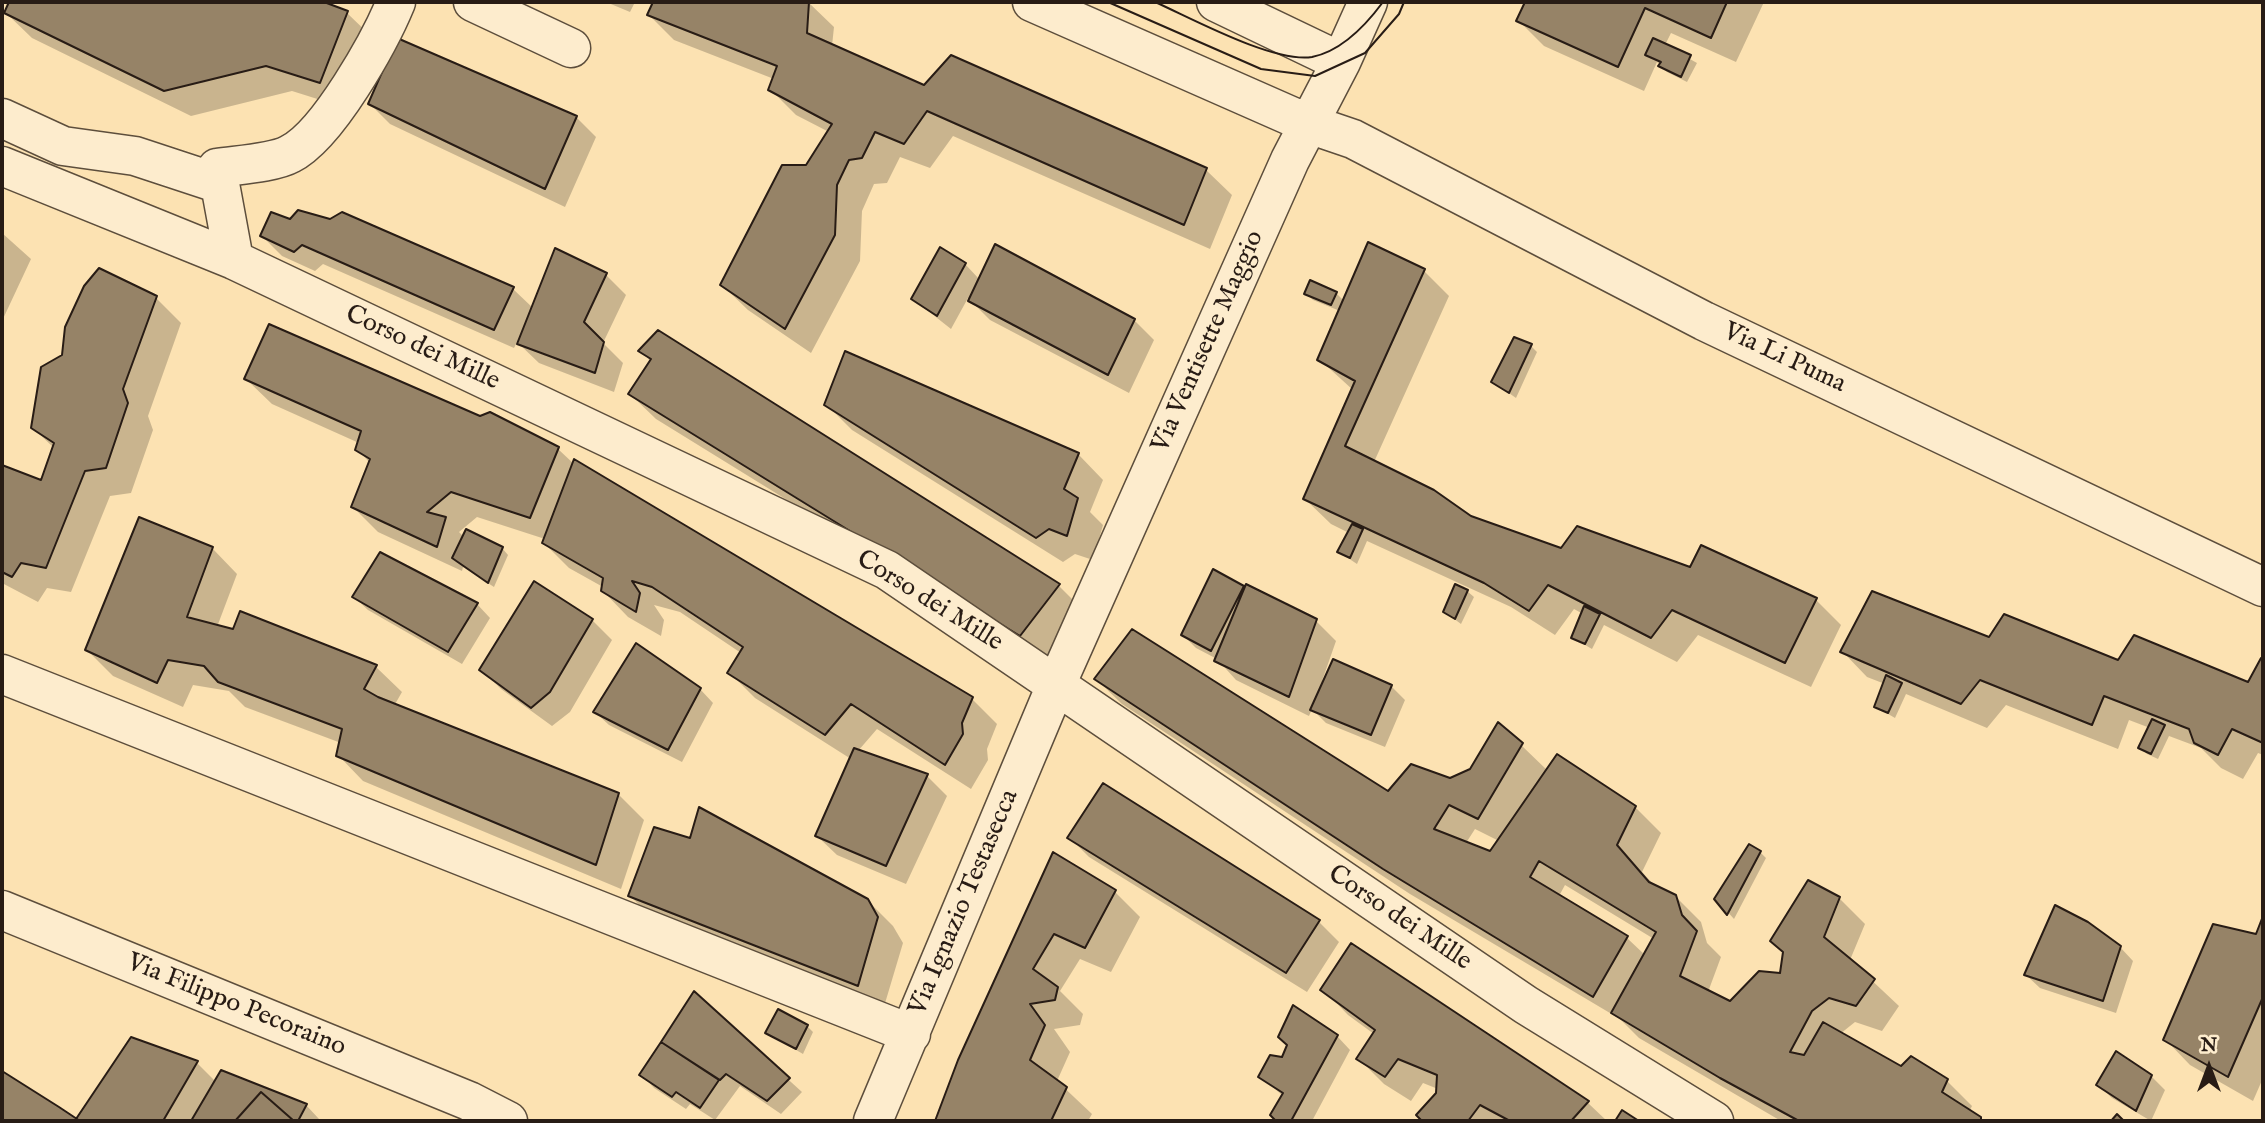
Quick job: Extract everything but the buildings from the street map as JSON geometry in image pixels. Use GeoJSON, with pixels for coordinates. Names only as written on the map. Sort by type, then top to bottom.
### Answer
{"type":"FeatureCollection","features":[{"type":"Feature","properties":{"kind":"street"},"geometry":{"type":"LineString","coordinates":[[234,260],[217,169],[290,155],[319,129],[383,34],[396,2]]}},
{"type":"Feature","properties":{"kind":"street"},"geometry":{"type":"LineString","coordinates":[[474,2],[571,48]]}},
{"type":"Feature","properties":{"kind":"street","name":"Via Li Puma"},"geometry":{"type":"LineString","coordinates":[[1032,2],[1309,124],[1353,139],[1704,321],[2263,587]]}},
{"type":"Feature","properties":{"kind":"street"},"geometry":{"type":"LineString","coordinates":[[1216,2],[1341,62]]}},
{"type":"Feature","properties":{"kind":"street","name":"Via Ventisette Maggio"},"geometry":{"type":"LineString","coordinates":[[1056,685],[1290,160],[1341,62],[1368,2]]}},
{"type":"Feature","properties":{"kind":"street"},"geometry":{"type":"LineString","coordinates":[[2,118],[63,146],[135,156],[220,184]]}},
{"type":"Feature","properties":{"kind":"street","name":"Corso dei Mille"},"geometry":{"type":"LineString","coordinates":[[2,166],[234,260],[887,570],[1525,1005],[1714,1121]]}},
{"type":"Feature","properties":{"kind":"street"},"geometry":{"type":"LineString","coordinates":[[2,674],[911,1034]]}},
{"type":"Feature","properties":{"kind":"street","name":"Via Ignazio Testasecca"},"geometry":{"type":"LineString","coordinates":[[873,1121],[1056,685]]}},
{"type":"Feature","properties":{"kind":"street","name":"Via Filippo Pecoraino"},"geometry":{"type":"LineString","coordinates":[[2,910],[469,1101],[508,1121]]}},
{"type":"Feature","properties":{"kind":"street","name":"Via Filippo Pecoraino"},"geometry":{"type":"LineString","coordinates":[[469,1101],[537,1121]]}},
{"type":"Feature","properties":{"kind":"tram line"},"geometry":{"type":"LineString","coordinates":[[1108,2],[1261,69],[1315,76],[1365,53],[1399,14],[1404,2]]}},
{"type":"Feature","properties":{"kind":"tram line"},"geometry":{"type":"LineString","coordinates":[[1155,2],[1232,38],[1296,57],[1323,54],[1343,43],[1361,28],[1383,2]]}}]}
